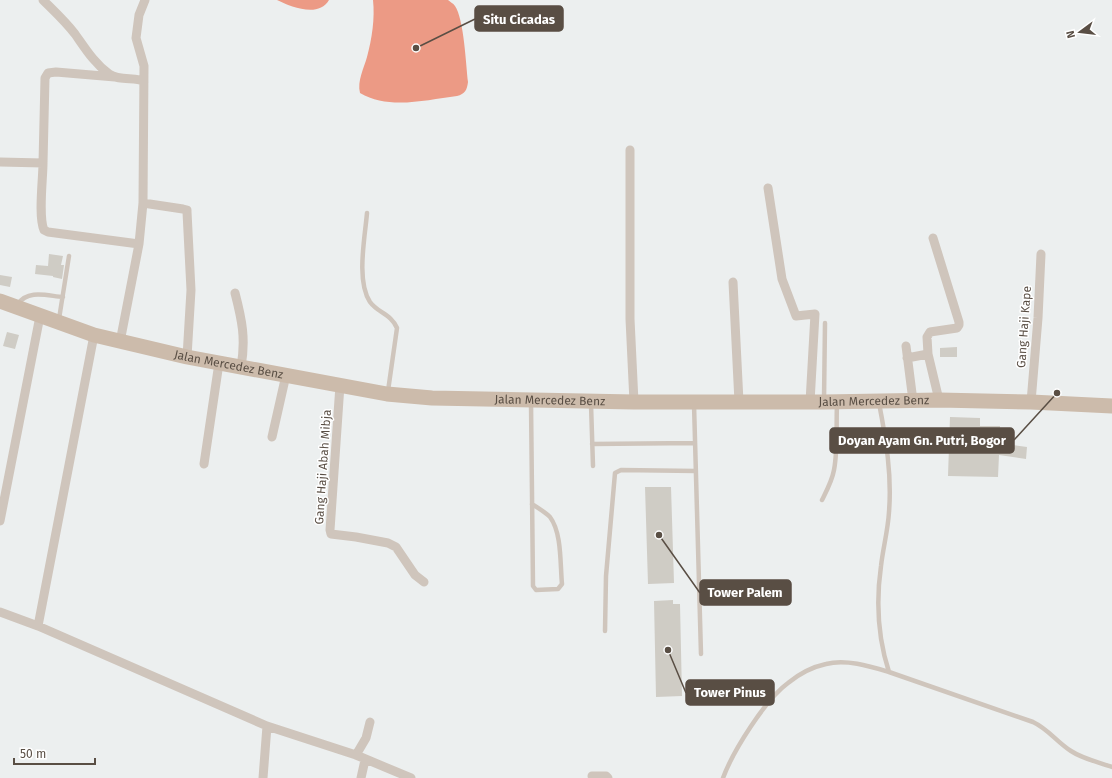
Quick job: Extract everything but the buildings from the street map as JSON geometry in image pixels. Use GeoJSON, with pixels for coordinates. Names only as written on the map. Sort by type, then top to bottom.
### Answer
{"type":"FeatureCollection","features":[{"type":"Feature","properties":{"kind":"main road","name":"Jalan Mercedez Benz"},"geometry":{"type":"LineString","coordinates":[[5,304],[94,335],[120,342],[187,357],[387,394],[432,398],[590,402],[824,402],[939,400],[1112,406]]}},
{"type":"Feature","properties":{"kind":"street"},"geometry":{"type":"LineString","coordinates":[[43,0],[64,21],[93,59],[109,74],[115,77]]}},
{"type":"Feature","properties":{"kind":"street"},"geometry":{"type":"LineString","coordinates":[[120,342],[139,244],[143,203],[144,66],[136,38],[139,15],[145,0]]}},
{"type":"Feature","properties":{"kind":"street"},"geometry":{"type":"LineString","coordinates":[[139,244],[48,232],[42,227],[44,94],[45,78],[48,73],[56,72],[123,79],[141,79],[144,82]]}},
{"type":"Feature","properties":{"kind":"street"},"geometry":{"type":"LineString","coordinates":[[630,150],[630,319],[634,402]]}},
{"type":"Feature","properties":{"kind":"street"},"geometry":{"type":"LineString","coordinates":[[0,162],[43,163]]}},
{"type":"Feature","properties":{"kind":"street"},"geometry":{"type":"LineString","coordinates":[[768,188],[782,279],[796,316],[815,314],[824,402]]}},
{"type":"Feature","properties":{"kind":"street"},"geometry":{"type":"LineString","coordinates":[[143,203],[187,210],[191,290],[187,357]]}},
{"type":"Feature","properties":{"kind":"street"},"geometry":{"type":"LineString","coordinates":[[933,238],[959,325],[957,328],[930,332],[928,334],[926,343],[939,400]]}},
{"type":"Feature","properties":{"kind":"street","name":"Gang Haji Kape"},"geometry":{"type":"LineString","coordinates":[[1030,402],[1038,318],[1041,254]]}},
{"type":"Feature","properties":{"kind":"street"},"geometry":{"type":"LineString","coordinates":[[733,282],[738,402]]}},
{"type":"Feature","properties":{"kind":"street"},"geometry":{"type":"LineString","coordinates":[[235,293],[244,335],[242,367]]}},
{"type":"Feature","properties":{"kind":"street"},"geometry":{"type":"LineString","coordinates":[[0,521],[40,316]]}},
{"type":"Feature","properties":{"kind":"street"},"geometry":{"type":"LineString","coordinates":[[38,626],[94,335]]}},
{"type":"Feature","properties":{"kind":"street"},"geometry":{"type":"LineString","coordinates":[[906,346],[912,401]]}},
{"type":"Feature","properties":{"kind":"street"},"geometry":{"type":"LineString","coordinates":[[907,358],[928,354]]}},
{"type":"Feature","properties":{"kind":"street"},"geometry":{"type":"LineString","coordinates":[[204,464],[219,363]]}},
{"type":"Feature","properties":{"kind":"street"},"geometry":{"type":"LineString","coordinates":[[272,437],[286,375]]}},
{"type":"Feature","properties":{"kind":"street","name":"Gang Haji Abah Mibja"},"geometry":{"type":"LineString","coordinates":[[340,385],[330,530],[331,534],[388,543],[396,547],[415,575],[424,582]]}},
{"type":"Feature","properties":{"kind":"street"},"geometry":{"type":"LineString","coordinates":[[0,612],[38,626],[267,726],[360,758],[411,778]]}},
{"type":"Feature","properties":{"kind":"street"},"geometry":{"type":"LineString","coordinates":[[361,778],[360,758],[370,722]]}},
{"type":"Feature","properties":{"kind":"street"},"geometry":{"type":"LineString","coordinates":[[263,778],[267,726]]}},
{"type":"Feature","properties":{"kind":"street"},"geometry":{"type":"LineString","coordinates":[[592,776],[606,776],[608,778]]}},
{"type":"Feature","properties":{"kind":"lane"},"geometry":{"type":"LineString","coordinates":[[367,213],[362,266],[365,290],[369,300],[375,308],[393,320],[396,328],[387,394]]}},
{"type":"Feature","properties":{"kind":"lane"},"geometry":{"type":"LineString","coordinates":[[58,323],[69,256]]}},
{"type":"Feature","properties":{"kind":"lane"},"geometry":{"type":"LineString","coordinates":[[5,304],[20,301],[26,296],[34,294],[63,297]]}},
{"type":"Feature","properties":{"kind":"lane"},"geometry":{"type":"LineString","coordinates":[[822,500],[834,471],[836,447],[824,402],[825,323]]}},
{"type":"Feature","properties":{"kind":"lane"},"geometry":{"type":"LineString","coordinates":[[531,401],[532,504],[533,586],[536,590],[558,589],[562,584],[558,535],[549,516],[532,504]]}},
{"type":"Feature","properties":{"kind":"lane"},"geometry":{"type":"LineString","coordinates":[[878,401],[889,464],[890,511],[879,588],[881,639],[889,672]]}},
{"type":"Feature","properties":{"kind":"lane"},"geometry":{"type":"LineString","coordinates":[[590,402],[593,466]]}},
{"type":"Feature","properties":{"kind":"lane"},"geometry":{"type":"LineString","coordinates":[[694,402],[701,654]]}},
{"type":"Feature","properties":{"kind":"lane"},"geometry":{"type":"LineString","coordinates":[[592,444],[695,443]]}},
{"type":"Feature","properties":{"kind":"lane"},"geometry":{"type":"LineString","coordinates":[[605,631],[606,576],[615,473],[621,470],[696,471]]}},
{"type":"Feature","properties":{"kind":"lane"},"geometry":{"type":"LineString","coordinates":[[723,778],[742,740],[766,707],[787,683],[813,668],[826,663],[839,662],[866,665],[889,672],[1033,722],[1043,727],[1071,751],[1083,757],[1112,767]]}},
{"type":"Feature","properties":{"kind":"shaded area"},"geometry":{"type":"Polygon","coordinates":[[[277,0],[329,0],[319,9],[312,10],[297,8],[277,0]]]}},
{"type":"Feature","properties":{"kind":"shaded area"},"geometry":{"type":"Polygon","coordinates":[[[373,0],[448,0],[455,6],[461,21],[464,42],[468,82],[464,93],[457,96],[432,100],[395,102],[371,98],[360,93],[360,79],[372,36],[374,14],[373,0]]]}},
{"type":"Feature","properties":{"kind":"place","name":"Situ Cicadas"},"geometry":{"type":"Point","coordinates":[416,48]}},
{"type":"Feature","properties":{"kind":"place","name":"Doyan Ayam Gn. Putri, Bogor"},"geometry":{"type":"Point","coordinates":[1057,393]}},
{"type":"Feature","properties":{"kind":"place","name":"Tower Palem"},"geometry":{"type":"Point","coordinates":[659,535]}},
{"type":"Feature","properties":{"kind":"place","name":"Tower Pinus"},"geometry":{"type":"Point","coordinates":[668,650]}}]}
